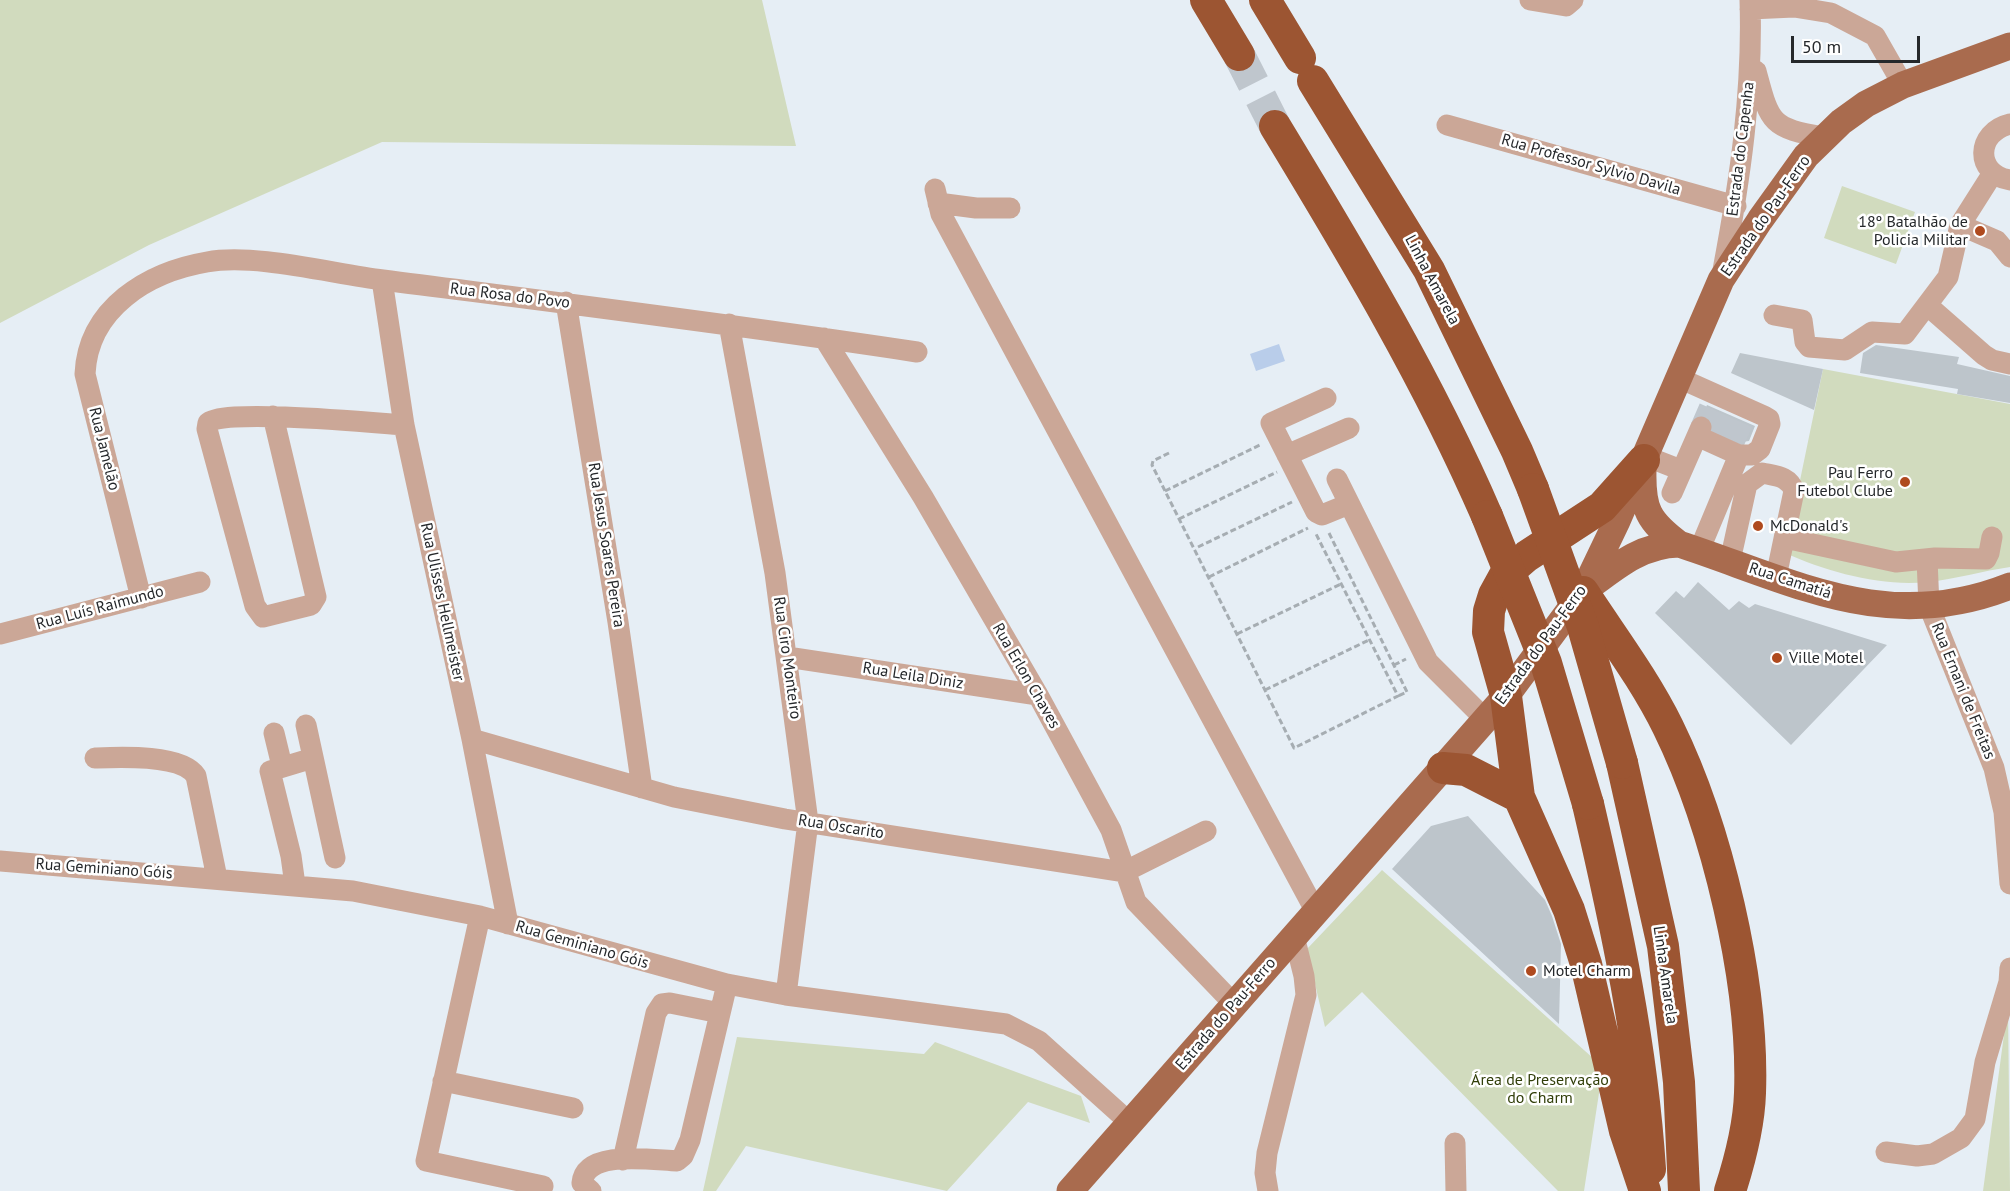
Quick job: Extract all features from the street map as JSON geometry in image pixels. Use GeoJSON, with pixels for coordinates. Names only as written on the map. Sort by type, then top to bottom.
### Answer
{"type":"FeatureCollection","features":[{"type":"Feature","properties":{"kind":"highway"},"geometry":{"type":"LineString","coordinates":[[1206,0],[1239,55]]}},
{"type":"Feature","properties":{"kind":"highway","name":"Linha Amarela"},"geometry":{"type":"LineString","coordinates":[[1264,0],[1429,270],[1513,442],[1533,489],[1583,627],[1622,763],[1663,946],[1679,1082],[1684,1191]]}},
{"type":"Feature","properties":{"kind":"highway"},"geometry":{"type":"LineString","coordinates":[[1275,126],[1379,300],[1445,423],[1488,516],[1546,663],[1588,804],[1612,906],[1637,1046],[1647,1126],[1651,1191]]}},
{"type":"Feature","properties":{"kind":"highway"},"geometry":{"type":"LineString","coordinates":[[1644,458],[1602,507],[1527,556],[1505,575],[1489,611],[1488,632],[1506,696],[1519,797],[1569,910],[1586,964],[1625,1131],[1645,1191]]}},
{"type":"Feature","properties":{"kind":"highway"},"geometry":{"type":"LineString","coordinates":[[1583,592],[1667,725],[1703,816],[1722,877],[1740,969],[1750,1048],[1750,1095],[1744,1140],[1730,1191]]}},
{"type":"Feature","properties":{"kind":"highway"},"geometry":{"type":"LineString","coordinates":[[1443,768],[1466,770],[1519,797]]}},
{"type":"Feature","properties":{"kind":"main road","name":"Estrada do Pau-Ferro"},"geometry":{"type":"LineString","coordinates":[[1070,1191],[1506,696],[1583,592],[1721,280],[1781,189],[1824,137],[1866,104],[1903,85],[2010,46]]}},
{"type":"Feature","properties":{"kind":"main road"},"geometry":{"type":"LineString","coordinates":[[1644,458],[1645,507],[1660,530],[1689,547]]}},
{"type":"Feature","properties":{"kind":"main road","name":"Rua Camatiá"},"geometry":{"type":"LineString","coordinates":[[1583,592],[1622,561],[1658,545],[1689,547],[1859,603],[1929,606],[1985,596],[2010,586]]}},
{"type":"Feature","properties":{"kind":"street"},"geometry":{"type":"LineString","coordinates":[[1530,0],[1566,6],[1573,0]]}},
{"type":"Feature","properties":{"kind":"street"},"geometry":{"type":"LineString","coordinates":[[1750,4],[1794,7],[1831,13],[1875,36],[1903,85]]}},
{"type":"Feature","properties":{"kind":"street","name":"Estrada do Capenha"},"geometry":{"type":"LineString","coordinates":[[1721,280],[1736,206],[1748,109],[1752,53],[1750,4]]}},
{"type":"Feature","properties":{"kind":"street","name":"Estrada do Capenha"},"geometry":{"type":"LineString","coordinates":[[1752,53],[1764,101],[1776,123],[1795,132],[1824,137]]}},
{"type":"Feature","properties":{"kind":"street"},"geometry":{"type":"LineString","coordinates":[[1774,315],[1803,320],[1805,342],[1809,347],[1845,350],[1872,332],[1905,334],[1948,277],[1953,265],[1960,225],[2001,176],[1986,165],[1983,154],[1985,143],[1999,127],[2010,124]]}},
{"type":"Feature","properties":{"kind":"street","name":"Rua Professor Sylvio Davila"},"geometry":{"type":"LineString","coordinates":[[1447,125],[1736,206]]}},
{"type":"Feature","properties":{"kind":"street"},"geometry":{"type":"LineString","coordinates":[[1010,208],[976,208],[937,196],[940,214],[1316,912]]}},
{"type":"Feature","properties":{"kind":"street"},"geometry":{"type":"LineString","coordinates":[[1960,225],[1998,241],[2010,257]]}},
{"type":"Feature","properties":{"kind":"street","name":"Rua Rosa do Povo"},"geometry":{"type":"LineString","coordinates":[[113,305],[144,284],[177,269],[209,261],[247,260],[382,280],[729,324],[917,352]]}},
{"type":"Feature","properties":{"kind":"street","name":"Rua Ulisses Hellmeister"},"geometry":{"type":"LineString","coordinates":[[382,280],[404,425],[472,739],[508,924]]}},
{"type":"Feature","properties":{"kind":"street","name":"Rua Jesus Soares Pereira"},"geometry":{"type":"LineString","coordinates":[[566,302],[617,611],[642,788]]}},
{"type":"Feature","properties":{"kind":"street","name":"Rua Jamelão"},"geometry":{"type":"LineString","coordinates":[[113,305],[96,330],[88,350],[84,374],[141,598]]}},
{"type":"Feature","properties":{"kind":"street"},"geometry":{"type":"LineString","coordinates":[[1927,305],[1984,355],[1992,360],[2010,364]]}},
{"type":"Feature","properties":{"kind":"street","name":"Rua Ciro Monteiro"},"geometry":{"type":"LineString","coordinates":[[729,324],[775,573],[808,822],[786,995]]}},
{"type":"Feature","properties":{"kind":"street","name":"Rua Erlon Chaves"},"geometry":{"type":"LineString","coordinates":[[824,338],[923,497],[1038,695],[1110,830],[1124,872],[1140,909],[1234,1004]]}},
{"type":"Feature","properties":{"kind":"street"},"geometry":{"type":"LineString","coordinates":[[1679,378],[1729,406],[1769,418],[1770,424],[1756,453],[1718,441]]}},
{"type":"Feature","properties":{"kind":"street"},"geometry":{"type":"LineString","coordinates":[[1326,398],[1271,423],[1319,515],[1349,504]]}},
{"type":"Feature","properties":{"kind":"street"},"geometry":{"type":"LineString","coordinates":[[273,416],[316,597],[311,605],[263,617],[255,606],[207,429],[211,419],[273,416],[404,425]]}},
{"type":"Feature","properties":{"kind":"street"},"geometry":{"type":"LineString","coordinates":[[1289,460],[1349,428]]}},
{"type":"Feature","properties":{"kind":"street"},"geometry":{"type":"LineString","coordinates":[[1672,493],[1681,470],[1718,441]]}},
{"type":"Feature","properties":{"kind":"street"},"geometry":{"type":"LineString","coordinates":[[1689,547],[1718,441]]}},
{"type":"Feature","properties":{"kind":"street"},"geometry":{"type":"LineString","coordinates":[[1644,458],[1681,470]]}},
{"type":"Feature","properties":{"kind":"street"},"geometry":{"type":"LineString","coordinates":[[1730,561],[1747,484],[1762,473],[1781,477],[1792,485],[1794,491],[1776,577]]}},
{"type":"Feature","properties":{"kind":"street"},"geometry":{"type":"LineString","coordinates":[[1337,479],[1428,662],[1485,718]]}},
{"type":"Feature","properties":{"kind":"street"},"geometry":{"type":"LineString","coordinates":[[1794,540],[1896,562],[1927,559],[1986,559],[1992,537]]}},
{"type":"Feature","properties":{"kind":"street","name":"Rua Ernani de Freitas"},"geometry":{"type":"LineString","coordinates":[[1927,559],[1929,606],[1994,768],[2004,812],[2010,884]]}},
{"type":"Feature","properties":{"kind":"street","name":"Rua Luís Raimundo"},"geometry":{"type":"LineString","coordinates":[[0,634],[200,582]]}},
{"type":"Feature","properties":{"kind":"street","name":"Rua Leila Diniz"},"geometry":{"type":"LineString","coordinates":[[787,657],[1038,695]]}},
{"type":"Feature","properties":{"kind":"street"},"geometry":{"type":"LineString","coordinates":[[306,724],[335,858]]}},
{"type":"Feature","properties":{"kind":"street"},"geometry":{"type":"LineString","coordinates":[[274,733],[282,766]]}},
{"type":"Feature","properties":{"kind":"street","name":"Rua Oscarito"},"geometry":{"type":"LineString","coordinates":[[472,739],[674,797],[808,822],[1124,872]]}},
{"type":"Feature","properties":{"kind":"street"},"geometry":{"type":"LineString","coordinates":[[95,758],[148,760],[179,764],[192,769],[196,776],[217,878]]}},
{"type":"Feature","properties":{"kind":"street"},"geometry":{"type":"LineString","coordinates":[[295,885],[291,856],[269,775],[272,769],[313,758]]}},
{"type":"Feature","properties":{"kind":"street"},"geometry":{"type":"LineString","coordinates":[[1124,872],[1206,831]]}},
{"type":"Feature","properties":{"kind":"street","name":"Rua Geminiano Góis"},"geometry":{"type":"LineString","coordinates":[[0,861],[352,891],[480,916],[727,984],[786,995],[1006,1024],[1039,1041],[1130,1122]]}},
{"type":"Feature","properties":{"kind":"street"},"geometry":{"type":"LineString","coordinates":[[480,916],[426,1161],[543,1186]]}},
{"type":"Feature","properties":{"kind":"street"},"geometry":{"type":"LineString","coordinates":[[1268,1191],[1265,1173],[1267,1153],[1306,995],[1304,976],[1294,936]]}},
{"type":"Feature","properties":{"kind":"street"},"geometry":{"type":"LineString","coordinates":[[1886,1152],[1917,1156],[1933,1154],[1962,1138],[1975,1119],[1985,1062],[2004,1002],[2010,968]]}},
{"type":"Feature","properties":{"kind":"street"},"geometry":{"type":"LineString","coordinates":[[591,1191],[582,1183],[582,1174],[589,1167],[601,1161],[677,1161],[683,1156],[690,1140],[727,984]]}},
{"type":"Feature","properties":{"kind":"street"},"geometry":{"type":"LineString","coordinates":[[623,1160],[652,1027],[662,1004],[670,1003],[720,1013]]}},
{"type":"Feature","properties":{"kind":"street"},"geometry":{"type":"LineString","coordinates":[[444,1081],[573,1108]]}},
{"type":"Feature","properties":{"kind":"street"},"geometry":{"type":"LineString","coordinates":[[1455,1143],[1456,1191]]}},
{"type":"Feature","properties":{"kind":"path"},"geometry":{"type":"LineString","coordinates":[[1165,491],[1269,441]]}},
{"type":"Feature","properties":{"kind":"path"},"geometry":{"type":"LineString","coordinates":[[1169,453],[1152,463],[1294,748],[1407,692],[1326,526]]}},
{"type":"Feature","properties":{"kind":"path"},"geometry":{"type":"LineString","coordinates":[[1179,519],[1289,460]]}},
{"type":"Feature","properties":{"kind":"path"},"geometry":{"type":"LineString","coordinates":[[1198,547],[1307,494]]}},
{"type":"Feature","properties":{"kind":"path"},"geometry":{"type":"LineString","coordinates":[[1208,577],[1312,526],[1398,696]]}},
{"type":"Feature","properties":{"kind":"path"},"geometry":{"type":"LineString","coordinates":[[1315,532],[1320,529]]}},
{"type":"Feature","properties":{"kind":"path"},"geometry":{"type":"LineString","coordinates":[[1237,634],[1341,584]]}},
{"type":"Feature","properties":{"kind":"path"},"geometry":{"type":"LineString","coordinates":[[1265,690],[1369,640]]}},
{"type":"Feature","properties":{"kind":"green space"},"geometry":{"type":"Polygon","coordinates":[[[0,0],[762,0],[796,146],[382,142],[149,245],[0,323],[0,0]]]}},
{"type":"Feature","properties":{"kind":"green space"},"geometry":{"type":"Polygon","coordinates":[[[1842,186],[1915,212],[1896,264],[1824,238],[1842,186]]]}},
{"type":"Feature","properties":{"kind":"green space","name":"Pau Ferro Futebol Clube"},"geometry":{"type":"Polygon","coordinates":[[[1823,369],[2010,404],[2010,567],[1928,582],[1892,582],[1837,572],[1785,553],[1823,369]]]}},
{"type":"Feature","properties":{"kind":"green space","name":"Área de Preservação do Charm"},"geometry":{"type":"Polygon","coordinates":[[[1382,870],[1603,1067],[1584,1191],[1558,1191],[1362,992],[1325,1027],[1307,949],[1382,870]]]}},
{"type":"Feature","properties":{"kind":"green space"},"geometry":{"type":"Polygon","coordinates":[[[2008,1005],[2010,1191],[1983,1191],[2008,1005]]]}},
{"type":"Feature","properties":{"kind":"green space"},"geometry":{"type":"Polygon","coordinates":[[[737,1037],[924,1054],[935,1042],[1081,1096],[1090,1123],[1028,1102],[947,1191],[746,1146],[716,1191],[703,1191],[737,1037]]]}},
{"type":"Feature","properties":{"kind":"water"},"geometry":{"type":"Polygon","coordinates":[[[1279,344],[1285,361],[1256,371],[1250,354],[1279,344]]]}},
{"type":"Feature","properties":{"kind":"building"},"geometry":{"type":"Polygon","coordinates":[[[1876,345],[1959,357],[1957,364],[2010,376],[2010,403],[1957,394],[1958,389],[1860,373],[1863,353],[1876,345]]]}},
{"type":"Feature","properties":{"kind":"building"},"geometry":{"type":"Polygon","coordinates":[[[1740,353],[1823,369],[1814,410],[1731,373],[1740,353]]]}},
{"type":"Feature","properties":{"kind":"building"},"geometry":{"type":"Polygon","coordinates":[[[1707,405],[1755,426],[1749,441],[1742,442],[1713,429],[1712,420],[1703,415],[1707,405]]]}},
{"type":"Feature","properties":{"kind":"building"},"geometry":{"type":"Polygon","coordinates":[[[1698,582],[1729,610],[1739,601],[1749,608],[1755,604],[1887,645],[1791,745],[1655,613],[1676,591],[1684,598],[1698,582]]]}},
{"type":"Feature","properties":{"kind":"building","name":"Motel Charm"},"geometry":{"type":"Polygon","coordinates":[[[1468,816],[1545,900],[1552,916],[1561,944],[1559,1024],[1392,869],[1431,826],[1468,816]]]}},
{"type":"Feature","properties":{"kind":"tunnel"},"geometry":{"type":"LineString","coordinates":[[1239,55],[1275,126]]}},
{"type":"Feature","properties":{"kind":"tunnel"},"geometry":{"type":"LineString","coordinates":[[1701,427],[1711,404]]}},
{"type":"Feature","properties":{"kind":"tunnel"},"geometry":{"type":"LineString","coordinates":[[1716,434],[1726,411]]}},
{"type":"Feature","properties":{"kind":"tunnel"},"geometry":{"type":"LineString","coordinates":[[1734,442],[1744,419]]}},
{"type":"Feature","properties":{"kind":"place","name":"18º Batalhão de Policia Militar"},"geometry":{"type":"Point","coordinates":[1980,231]}},
{"type":"Feature","properties":{"kind":"place","name":"Pau Ferro Futebol Clube"},"geometry":{"type":"Point","coordinates":[1905,482]}},
{"type":"Feature","properties":{"kind":"place","name":"McDonald's"},"geometry":{"type":"Point","coordinates":[1758,526]}},
{"type":"Feature","properties":{"kind":"place","name":"Ville Motel"},"geometry":{"type":"Point","coordinates":[1777,658]}},
{"type":"Feature","properties":{"kind":"place","name":"Motel Charm"},"geometry":{"type":"Point","coordinates":[1531,971]}}]}
